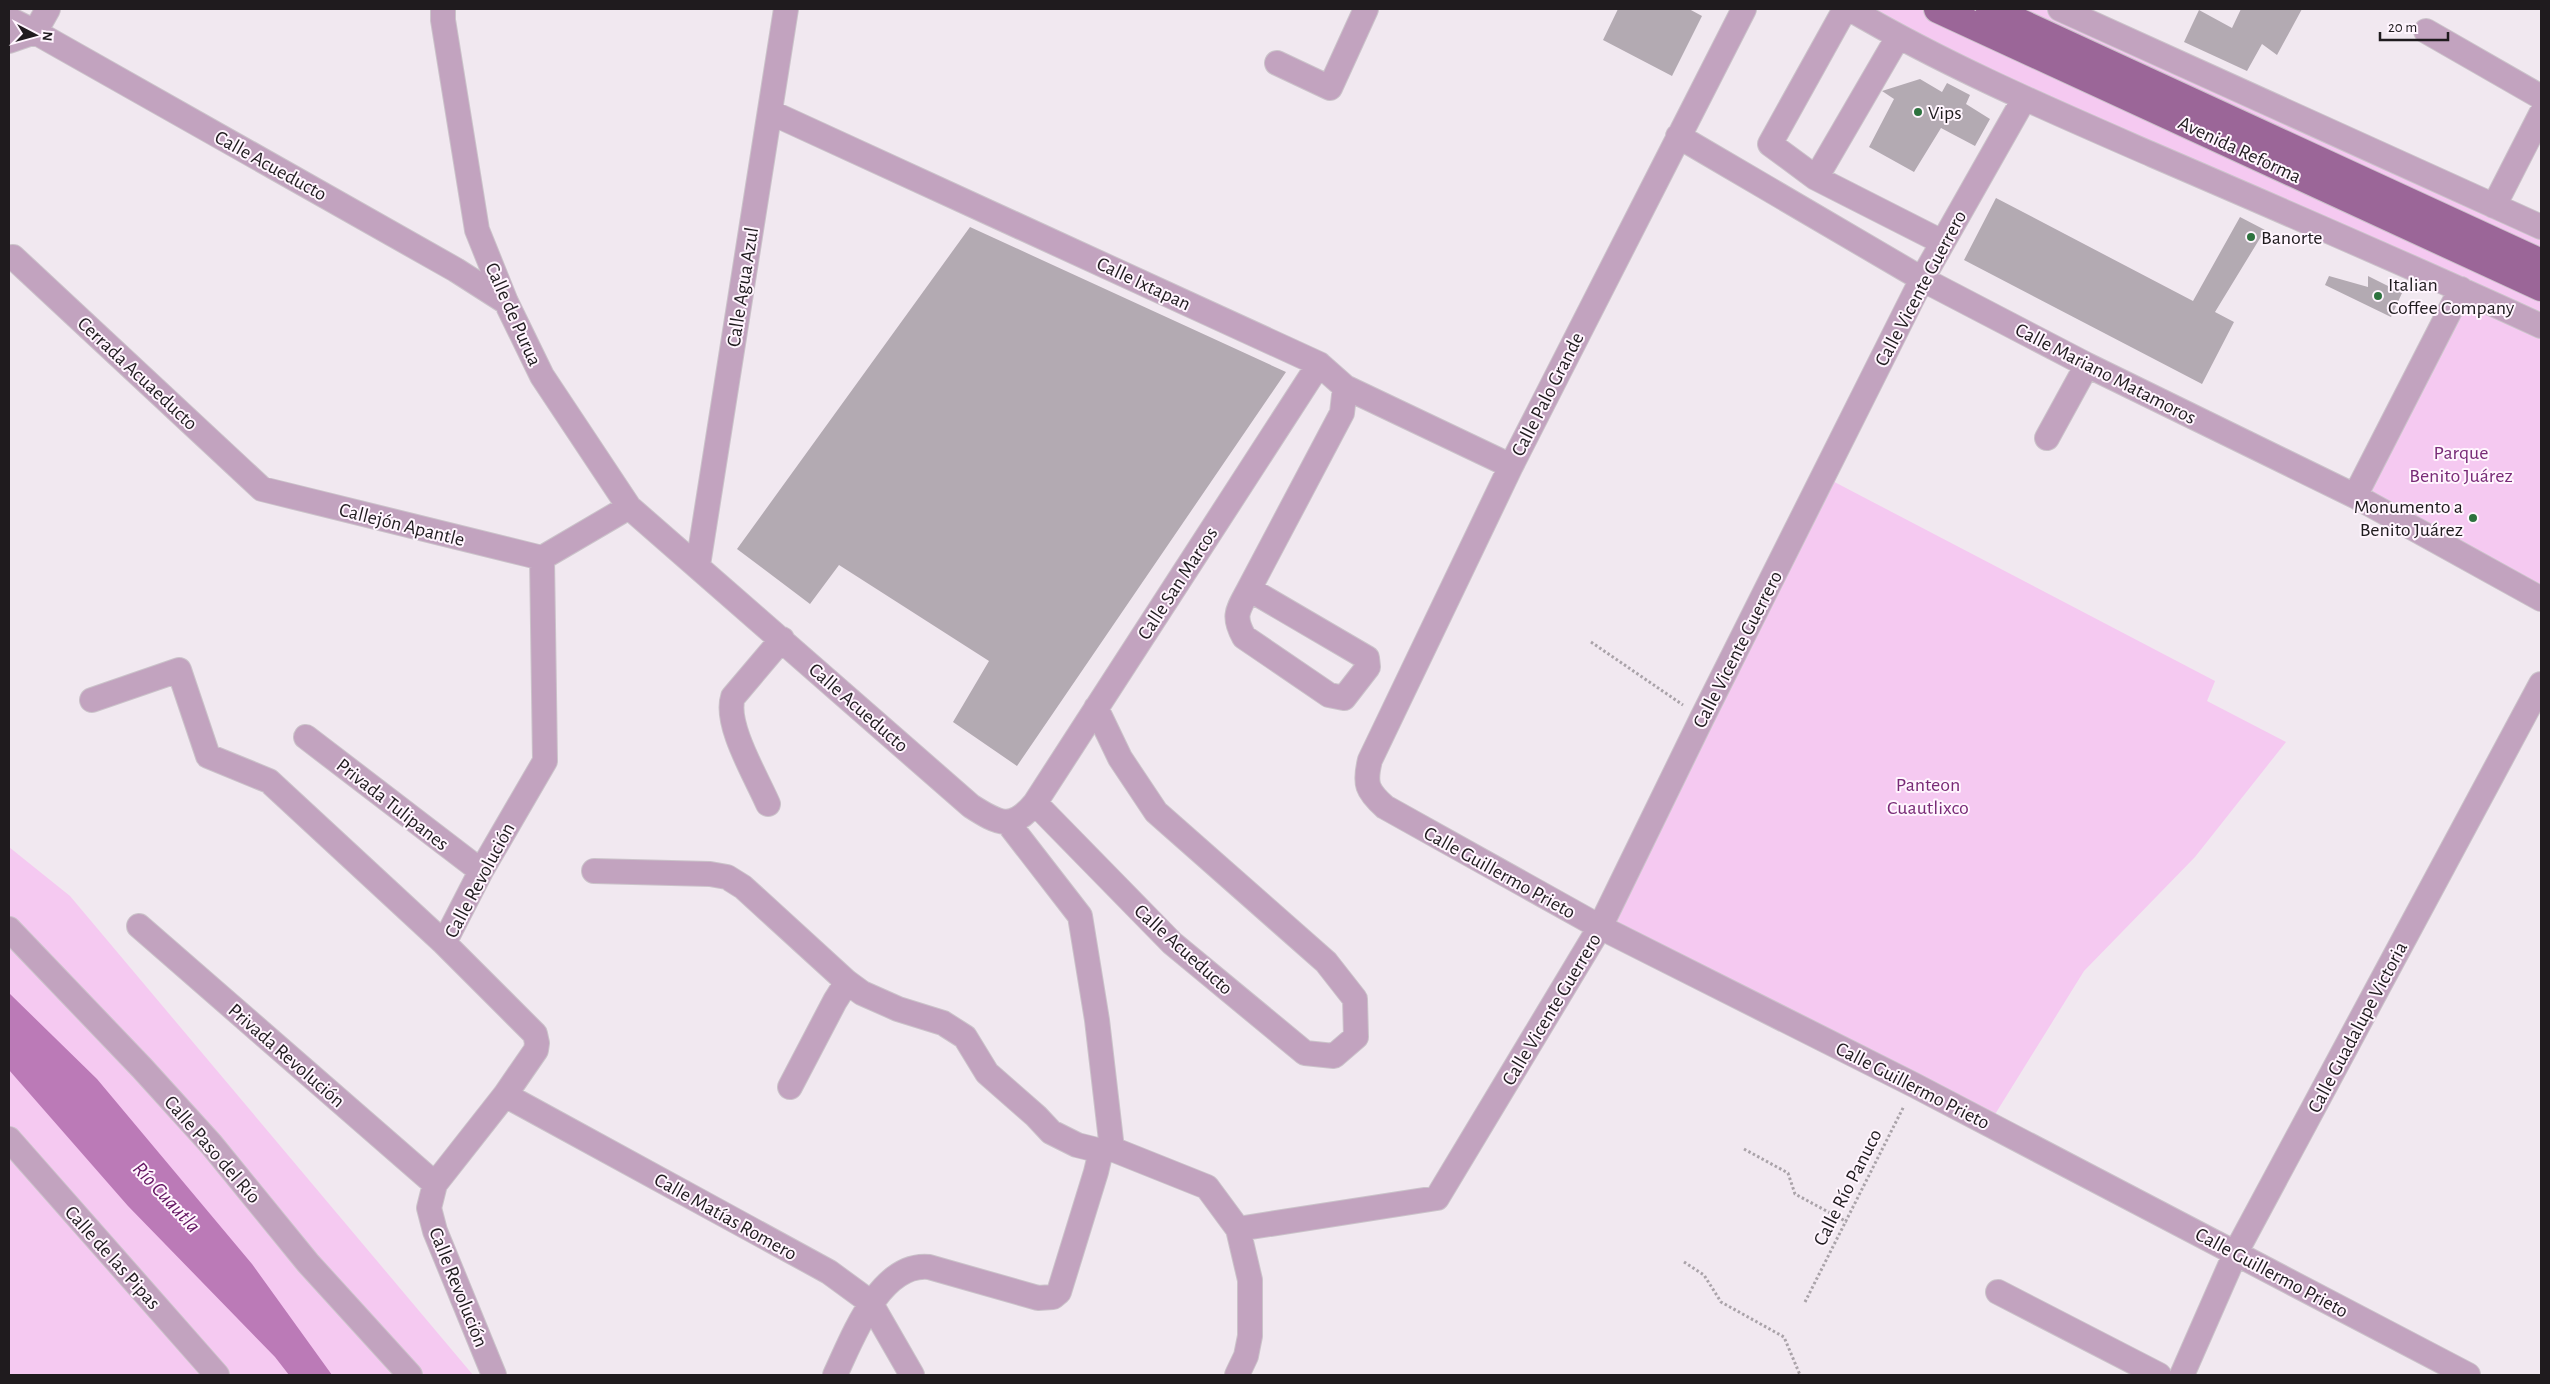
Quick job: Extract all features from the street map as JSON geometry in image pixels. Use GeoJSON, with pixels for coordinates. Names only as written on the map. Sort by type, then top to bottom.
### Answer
{"type":"FeatureCollection","features":[{"type":"Feature","properties":{"kind":"main road","name":"Avenida Reforma"},"geometry":{"type":"LineString","coordinates":[[1938,9],[2541,287]]}},
{"type":"Feature","properties":{"kind":"main road","name":"Avenida Reforma"},"geometry":{"type":"LineString","coordinates":[[1990,9],[2541,263]]}},
{"type":"Feature","properties":{"kind":"street"},"geometry":{"type":"LineString","coordinates":[[9,41],[35,32],[48,9]]}},
{"type":"Feature","properties":{"kind":"street","name":"Calle de Purua"},"geometry":{"type":"LineString","coordinates":[[443,9],[443,20],[477,230],[506,302],[542,376],[629,507],[698,565]]}},
{"type":"Feature","properties":{"kind":"street","name":"Calle Agua Azul"},"geometry":{"type":"LineString","coordinates":[[698,565],[786,9]]}},
{"type":"Feature","properties":{"kind":"street"},"geometry":{"type":"LineString","coordinates":[[1277,63],[1330,88],[1366,9]]}},
{"type":"Feature","properties":{"kind":"street","name":"Calle Palo Grande"},"geometry":{"type":"LineString","coordinates":[[1366,785],[1370,760],[1511,466],[1744,9]]}},
{"type":"Feature","properties":{"kind":"street"},"geometry":{"type":"LineString","coordinates":[[1845,9],[1770,144],[1816,178],[1942,242]]}},
{"type":"Feature","properties":{"kind":"street"},"geometry":{"type":"LineString","coordinates":[[1850,9],[1898,37],[2024,99],[2461,289],[2541,326]]}},
{"type":"Feature","properties":{"kind":"street"},"geometry":{"type":"LineString","coordinates":[[2060,9],[2088,15],[2541,227]]}},
{"type":"Feature","properties":{"kind":"street","name":"Calle Acueducto"},"geometry":{"type":"LineString","coordinates":[[9,19],[456,270],[506,302]]}},
{"type":"Feature","properties":{"kind":"street"},"geometry":{"type":"LineString","coordinates":[[2426,31],[2541,97]]}},
{"type":"Feature","properties":{"kind":"street"},"geometry":{"type":"LineString","coordinates":[[1816,178],[1898,37]]}},
{"type":"Feature","properties":{"kind":"street","name":"Calle Vicente Guerrero"},"geometry":{"type":"LineString","coordinates":[[1238,1229],[1437,1198],[1600,927],[1702,718],[1922,279],[2024,99]]}},
{"type":"Feature","properties":{"kind":"street","name":"Calle Ixtapan"},"geometry":{"type":"LineString","coordinates":[[770,112],[1319,364],[1345,387],[1511,466]]}},
{"type":"Feature","properties":{"kind":"street"},"geometry":{"type":"LineString","coordinates":[[2494,206],[2541,114]]}},
{"type":"Feature","properties":{"kind":"street","name":"Calle Mariano Matamoros"},"geometry":{"type":"LineString","coordinates":[[1678,136],[1922,279],[2087,366],[2355,496],[2541,599]]}},
{"type":"Feature","properties":{"kind":"street","name":"Cerrada Acuaeducto"},"geometry":{"type":"LineString","coordinates":[[13,258],[262,489]]}},
{"type":"Feature","properties":{"kind":"street"},"geometry":{"type":"LineString","coordinates":[[2355,496],[2461,289]]}},
{"type":"Feature","properties":{"kind":"street","name":"Calle San Marcos"},"geometry":{"type":"LineString","coordinates":[[1036,803],[1319,364]]}},
{"type":"Feature","properties":{"kind":"street"},"geometry":{"type":"LineString","coordinates":[[2047,438],[2087,366]]}},
{"type":"Feature","properties":{"kind":"street"},"geometry":{"type":"LineString","coordinates":[[1249,589],[1368,658],[1368,667],[1344,698],[1329,695],[1244,637],[1236,624],[1238,610],[1249,589],[1342,413],[1345,387]]}},
{"type":"Feature","properties":{"kind":"street","name":"Callejón Apantle"},"geometry":{"type":"LineString","coordinates":[[262,489],[542,558]]}},
{"type":"Feature","properties":{"kind":"street"},"geometry":{"type":"LineString","coordinates":[[542,558],[629,507]]}},
{"type":"Feature","properties":{"kind":"street","name":"Calle Revolución"},"geometry":{"type":"LineString","coordinates":[[494,1375],[435,1231],[429,1208],[435,1184],[505,1096],[536,1050],[537,1043],[535,1034],[444,943],[481,871],[545,762],[542,558]]}},
{"type":"Feature","properties":{"kind":"street","name":"Calle Acueducto"},"geometry":{"type":"LineString","coordinates":[[698,565],[971,806],[991,819],[1008,824]]}},
{"type":"Feature","properties":{"kind":"street"},"geometry":{"type":"LineString","coordinates":[[768,804],[734,726],[730,707],[733,698],[782,639]]}},
{"type":"Feature","properties":{"kind":"street"},"geometry":{"type":"LineString","coordinates":[[92,700],[179,670],[208,756],[269,781],[444,943]]}},
{"type":"Feature","properties":{"kind":"street","name":"Calle Guadalupe Victoria"},"geometry":{"type":"LineString","coordinates":[[2182,1375],[2236,1252],[2541,684]]}},
{"type":"Feature","properties":{"kind":"street","name":"Calle Acueducto"},"geometry":{"type":"LineString","coordinates":[[1036,803],[1172,944],[1305,1053],[1334,1056],[1356,1037],[1355,999],[1326,962],[1156,812],[1120,758],[1096,708]]}},
{"type":"Feature","properties":{"kind":"street","name":"Privada Tulipanes"},"geometry":{"type":"LineString","coordinates":[[306,737],[481,871]]}},
{"type":"Feature","properties":{"kind":"street","name":"Calle Guillermo Prieto"},"geometry":{"type":"LineString","coordinates":[[1366,785],[1373,797],[1384,807],[1600,927],[1914,1085],[2468,1375]]}},
{"type":"Feature","properties":{"kind":"street"},"geometry":{"type":"LineString","coordinates":[[835,1375],[870,1302],[906,1269],[918,1266],[929,1267],[1038,1298],[1053,1297],[1059,1292],[1062,1284],[1096,1172],[1106,1150],[1097,1020],[1080,916],[1008,824],[1025,816],[1036,803]]}},
{"type":"Feature","properties":{"kind":"street"},"geometry":{"type":"LineString","coordinates":[[594,871],[710,874],[728,877],[743,887],[847,982],[862,993],[898,1008],[943,1023],[965,1037],[987,1073],[1036,1116],[1050,1132],[1077,1145],[1106,1150],[1207,1187],[1238,1229],[1250,1280],[1250,1336],[1246,1356],[1237,1375]]}},
{"type":"Feature","properties":{"kind":"street","name":"Privada Revolución"},"geometry":{"type":"LineString","coordinates":[[139,926],[435,1184]]}},
{"type":"Feature","properties":{"kind":"street","name":"Calle Paso del Río"},"geometry":{"type":"LineString","coordinates":[[9,929],[142,1068],[211,1144],[308,1262],[410,1375]]}},
{"type":"Feature","properties":{"kind":"street"},"geometry":{"type":"LineString","coordinates":[[790,1087],[847,982]]}},
{"type":"Feature","properties":{"kind":"street","name":"Calle Matías Romero"},"geometry":{"type":"LineString","coordinates":[[505,1096],[829,1272],[870,1302],[912,1375]]}},
{"type":"Feature","properties":{"kind":"street","name":"Calle de las Pipas"},"geometry":{"type":"LineString","coordinates":[[9,1139],[217,1375]]}},
{"type":"Feature","properties":{"kind":"street"},"geometry":{"type":"LineString","coordinates":[[1998,1292],[2158,1375]]}},
{"type":"Feature","properties":{"kind":"path"},"geometry":{"type":"LineString","coordinates":[[1591,642],[1702,718]]}},
{"type":"Feature","properties":{"kind":"path","name":"Calle Río Panuco"},"geometry":{"type":"LineString","coordinates":[[1805,1302],[1847,1222],[1914,1085]]}},
{"type":"Feature","properties":{"kind":"path"},"geometry":{"type":"LineString","coordinates":[[1744,1149],[1788,1173],[1795,1194],[1847,1222]]}},
{"type":"Feature","properties":{"kind":"path"},"geometry":{"type":"LineString","coordinates":[[1684,1262],[1704,1275],[1721,1302],[1784,1337],[1800,1375]]}},
{"type":"Feature","properties":{"kind":"green space","name":"Parque Benito Juárez"},"geometry":{"type":"Polygon","coordinates":[[[1850,9],[1938,9],[2541,287],[2541,599],[2355,496],[2461,289],[1850,9]]]}},
{"type":"Feature","properties":{"kind":"green space"},"geometry":{"type":"Polygon","coordinates":[[[1990,9],[2060,9],[2541,227],[2541,263],[1990,9]]]}},
{"type":"Feature","properties":{"kind":"green space","name":"Panteon Cuautlixco"},"geometry":{"type":"Polygon","coordinates":[[[1823,476],[2215,681],[2207,701],[2286,742],[2195,857],[2084,971],[1989,1124],[1600,927],[1823,476]]]}},
{"type":"Feature","properties":{"kind":"green space"},"geometry":{"type":"Polygon","coordinates":[[[9,847],[70,896],[473,1375],[9,1375],[9,847]]]}},
{"type":"Feature","properties":{"kind":"water","name":"Río Cuautla"},"geometry":{"type":"Polygon","coordinates":[[[9,993],[97,1079],[252,1264],[332,1375],[289,1375],[275,1357],[128,1206],[9,1070],[9,993]]]}},
{"type":"Feature","properties":{"kind":"building"},"geometry":{"type":"Polygon","coordinates":[[[1618,9],[1689,9],[1702,16],[1672,76],[1603,40],[1618,9]]]}},
{"type":"Feature","properties":{"kind":"building"},"geometry":{"type":"Polygon","coordinates":[[[2241,9],[2302,9],[2277,55],[2262,44],[2247,71],[2184,42],[2199,10],[2232,28],[2241,9]]]}},
{"type":"Feature","properties":{"kind":"building"},"geometry":{"type":"Polygon","coordinates":[[[1920,79],[1942,92],[1947,83],[1970,95],[1966,104],[1990,119],[1975,146],[1941,128],[1914,172],[1869,147],[1894,99],[1882,91],[1920,79]]]}},
{"type":"Feature","properties":{"kind":"building"},"geometry":{"type":"Polygon","coordinates":[[[1996,198],[2193,301],[2240,217],[2265,230],[2215,312],[2234,322],[2202,384],[1964,260],[1996,198]]]}},
{"type":"Feature","properties":{"kind":"building"},"geometry":{"type":"Polygon","coordinates":[[[970,227],[1286,372],[1017,766],[953,722],[989,661],[839,565],[810,604],[737,549],[970,227]]]}},
{"type":"Feature","properties":{"kind":"building"},"geometry":{"type":"Polygon","coordinates":[[[2329,276],[2368,287],[2368,276],[2402,293],[2391,317],[2325,285],[2329,276]]]}},
{"type":"Feature","properties":{"kind":"place","name":"Vips"},"geometry":{"type":"Point","coordinates":[1918,112]}},
{"type":"Feature","properties":{"kind":"place","name":"Banorte"},"geometry":{"type":"Point","coordinates":[2251,237]}},
{"type":"Feature","properties":{"kind":"place","name":"Italian Coffee Company"},"geometry":{"type":"Point","coordinates":[2378,296]}},
{"type":"Feature","properties":{"kind":"place","name":"Monumento a Benito Juárez"},"geometry":{"type":"Point","coordinates":[2473,518]}}]}
